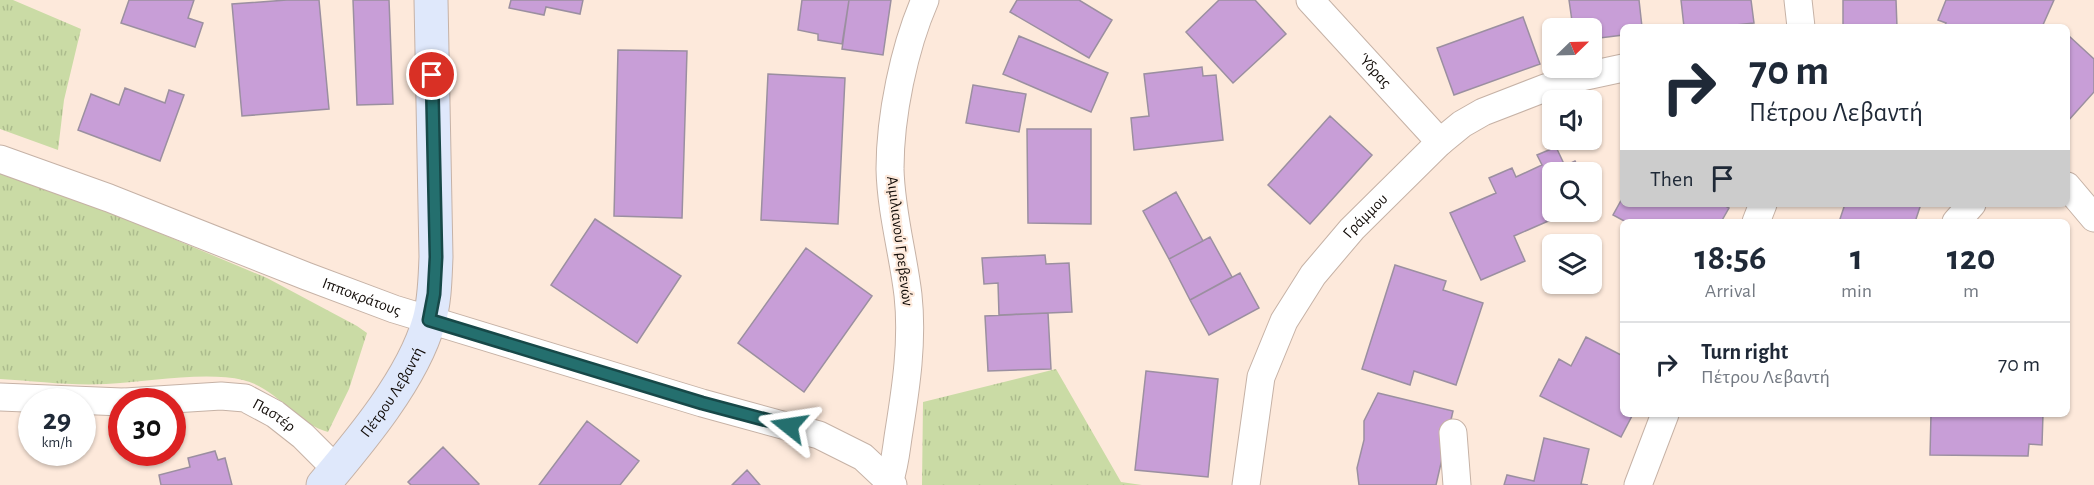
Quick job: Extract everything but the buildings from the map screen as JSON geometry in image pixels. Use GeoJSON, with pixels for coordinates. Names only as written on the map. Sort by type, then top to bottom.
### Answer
{"type":"FeatureCollection","features":[{"type":"Feature","properties":{"kind":"street","name":"Πέτρου Λεβαντή"},"geometry":{"type":"LineString","coordinates":[[329,477],[375,418],[406,372],[429,320],[434,294],[436,257],[431,0]]}},
{"type":"Feature","properties":{"kind":"street","name":"Αιμιλιανού Γρεβενών"},"geometry":{"type":"LineString","coordinates":[[890,484],[903,405],[910,327],[908,294],[892,201],[891,143],[899,88],[925,0]]}},
{"type":"Feature","properties":{"kind":"street","name":"Ύδρας"},"geometry":{"type":"LineString","coordinates":[[1310,0],[1440,142]]}},
{"type":"Feature","properties":{"kind":"street"},"geometry":{"type":"LineString","coordinates":[[1798,0],[1801,24]]}},
{"type":"Feature","properties":{"kind":"street","name":"Γράμμου"},"geometry":{"type":"LineString","coordinates":[[1245,485],[1261,377],[1284,321],[1313,275],[1352,229],[1440,142],[1462,124],[1511,100],[1572,79],[1620,69]]}},
{"type":"Feature","properties":{"kind":"street","name":"Ιπποκράτους"},"geometry":{"type":"LineString","coordinates":[[0,159],[109,198],[335,287],[429,320],[692,400],[819,435],[863,457],[890,484]]}},
{"type":"Feature","properties":{"kind":"street"},"geometry":{"type":"LineString","coordinates":[[2070,190],[2094,218]]}},
{"type":"Feature","properties":{"kind":"street"},"geometry":{"type":"LineString","coordinates":[[1959,219],[1969,207]]}},
{"type":"Feature","properties":{"kind":"street","name":"Παστέρ"},"geometry":{"type":"LineString","coordinates":[[186,398],[221,396],[244,398],[275,414],[303,436],[329,477]]}},
{"type":"Feature","properties":{"kind":"street","name":"Παστέρ"},"geometry":{"type":"LineString","coordinates":[[0,398],[108,402]]}},
{"type":"Feature","properties":{"kind":"street"},"geometry":{"type":"LineString","coordinates":[[1638,485],[1664,417]]}},
{"type":"Feature","properties":{"kind":"street"},"geometry":{"type":"LineString","coordinates":[[1453,433],[1457,485]]}},
{"type":"Feature","properties":{"kind":"green space"},"geometry":{"type":"Polygon","coordinates":[[[0,0],[13,0],[81,29],[64,100],[58,150],[0,129],[0,0]]]}},
{"type":"Feature","properties":{"kind":"green space"},"geometry":{"type":"Polygon","coordinates":[[[0,172],[126,219],[267,278],[367,333],[349,389],[328,432],[306,421],[266,390],[243,380],[194,377],[122,383],[66,384],[0,379],[0,172]]]}},
{"type":"Feature","properties":{"kind":"green space"},"geometry":{"type":"Polygon","coordinates":[[[1056,369],[1121,482],[1142,485],[922,485],[923,402],[1056,369]]]}},
{"type":"Feature","properties":{"kind":"route"},"geometry":{"type":"LineString","coordinates":[[432,75],[436,257],[434,294],[429,320],[702,403],[789,426]]}}]}
